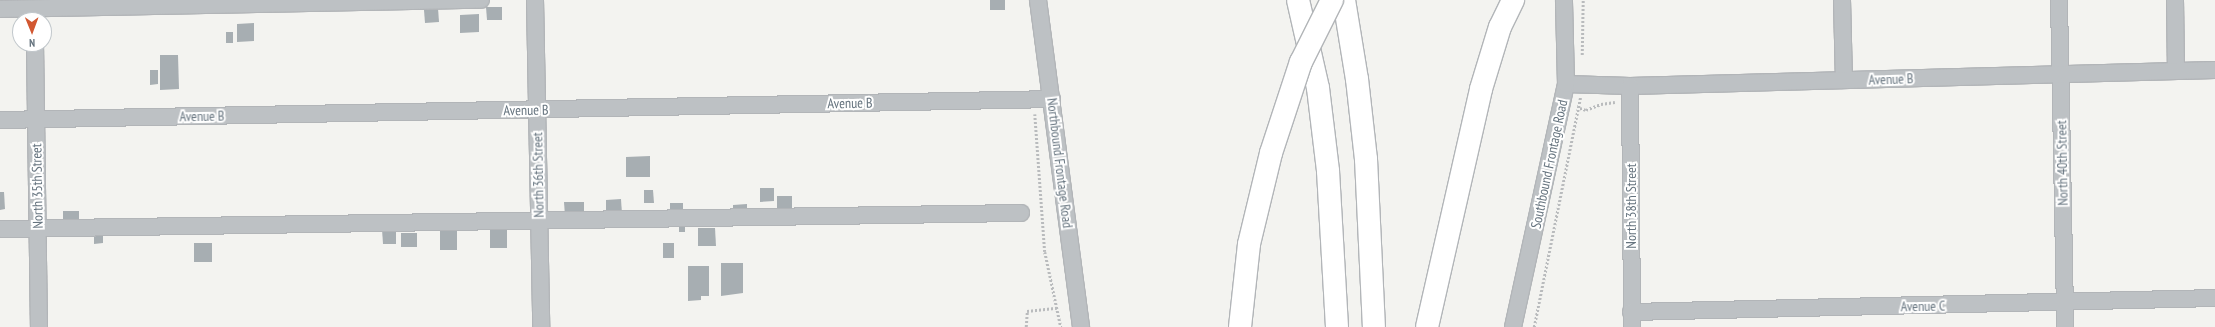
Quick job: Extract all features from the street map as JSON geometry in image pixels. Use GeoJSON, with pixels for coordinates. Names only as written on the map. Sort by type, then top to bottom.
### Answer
{"type":"FeatureCollection","features":[{"type":"Feature","properties":{"kind":"highway"},"geometry":{"type":"LineString","coordinates":[[1298,0],[1318,88],[1324,133],[1337,327]]}},
{"type":"Feature","properties":{"kind":"highway"},"geometry":{"type":"LineString","coordinates":[[1240,327],[1249,244],[1271,153],[1301,62],[1332,0]]}},
{"type":"Feature","properties":{"kind":"highway"},"geometry":{"type":"LineString","coordinates":[[1344,0],[1357,79],[1366,159],[1374,327]]}},
{"type":"Feature","properties":{"kind":"highway"},"geometry":{"type":"LineString","coordinates":[[1427,327],[1481,89],[1500,27],[1512,0]]}},
{"type":"Feature","properties":{"kind":"street"},"geometry":{"type":"LineString","coordinates":[[0,9],[34,10],[481,0]]}},
{"type":"Feature","properties":{"kind":"street","name":"North 36th Street"},"geometry":{"type":"LineString","coordinates":[[535,0],[540,327]]}},
{"type":"Feature","properties":{"kind":"street","name":"Northbound Frontage Road"},"geometry":{"type":"LineString","coordinates":[[1038,0],[1081,327]]}},
{"type":"Feature","properties":{"kind":"street","name":"Southbound Frontage Road"},"geometry":{"type":"LineString","coordinates":[[1513,327],[1566,84],[1564,0]]}},
{"type":"Feature","properties":{"kind":"street"},"geometry":{"type":"LineString","coordinates":[[1842,0],[1844,80]]}},
{"type":"Feature","properties":{"kind":"street","name":"North 40th Street"},"geometry":{"type":"LineString","coordinates":[[2059,0],[2065,327]]}},
{"type":"Feature","properties":{"kind":"street"},"geometry":{"type":"LineString","coordinates":[[2175,0],[2176,71]]}},
{"type":"Feature","properties":{"kind":"street","name":"North 35th Street"},"geometry":{"type":"LineString","coordinates":[[35,52],[39,327]]}},
{"type":"Feature","properties":{"kind":"street","name":"Avenue B"},"geometry":{"type":"LineString","coordinates":[[1566,84],[1630,93],[1844,80],[2215,70]]}},
{"type":"Feature","properties":{"kind":"street","name":"North 38th Street"},"geometry":{"type":"LineString","coordinates":[[1630,93],[1632,320]]}},
{"type":"Feature","properties":{"kind":"street","name":"Avenue B"},"geometry":{"type":"LineString","coordinates":[[0,120],[1052,99]]}},
{"type":"Feature","properties":{"kind":"street"},"geometry":{"type":"LineString","coordinates":[[0,230],[1021,212]]}},
{"type":"Feature","properties":{"kind":"street","name":"Avenue C"},"geometry":{"type":"LineString","coordinates":[[1632,320],[2215,298]]}},
{"type":"Feature","properties":{"kind":"path"},"geometry":{"type":"LineString","coordinates":[[1580,108],[1586,110],[1630,93]]}},
{"type":"Feature","properties":{"kind":"path"},"geometry":{"type":"LineString","coordinates":[[1034,100],[1045,252],[1061,327]]}},
{"type":"Feature","properties":{"kind":"path"},"geometry":{"type":"LineString","coordinates":[[1026,327],[1027,311],[1057,308]]}},
{"type":"Feature","properties":{"kind":"building"},"geometry":{"type":"Polygon","coordinates":[[[990,0],[1005,0],[1005,10],[990,10],[990,0]]]}},
{"type":"Feature","properties":{"kind":"building"},"geometry":{"type":"Polygon","coordinates":[[[486,7],[502,7],[502,20],[487,20],[486,7]]]}},
{"type":"Feature","properties":{"kind":"building"},"geometry":{"type":"Polygon","coordinates":[[[438,8],[439,22],[425,23],[424,10],[438,8]]]}},
{"type":"Feature","properties":{"kind":"building"},"geometry":{"type":"Polygon","coordinates":[[[479,14],[479,32],[460,33],[460,15],[479,14]]]}},
{"type":"Feature","properties":{"kind":"building"},"geometry":{"type":"Polygon","coordinates":[[[254,23],[254,41],[237,42],[237,24],[254,23]]]}},
{"type":"Feature","properties":{"kind":"building"},"geometry":{"type":"Polygon","coordinates":[[[226,32],[233,32],[233,43],[226,43],[226,32]]]}},
{"type":"Feature","properties":{"kind":"building"},"geometry":{"type":"Polygon","coordinates":[[[160,55],[178,55],[179,89],[160,90],[160,55]]]}},
{"type":"Feature","properties":{"kind":"building"},"geometry":{"type":"Polygon","coordinates":[[[150,70],[158,70],[158,84],[150,85],[150,70]]]}},
{"type":"Feature","properties":{"kind":"building"},"geometry":{"type":"Polygon","coordinates":[[[650,156],[650,177],[626,177],[626,157],[650,156]]]}},
{"type":"Feature","properties":{"kind":"building"},"geometry":{"type":"Polygon","coordinates":[[[760,188],[774,188],[774,201],[760,202],[760,188]]]}},
{"type":"Feature","properties":{"kind":"building"},"geometry":{"type":"Polygon","coordinates":[[[644,190],[653,190],[654,203],[644,203],[644,190]]]}},
{"type":"Feature","properties":{"kind":"building"},"geometry":{"type":"Polygon","coordinates":[[[0,192],[4,192],[5,209],[0,210],[0,192]]]}},
{"type":"Feature","properties":{"kind":"building"},"geometry":{"type":"Polygon","coordinates":[[[777,196],[792,196],[792,212],[777,212],[777,196]]]}},
{"type":"Feature","properties":{"kind":"building"},"geometry":{"type":"Polygon","coordinates":[[[621,199],[622,214],[606,214],[606,200],[621,199]]]}},
{"type":"Feature","properties":{"kind":"building"},"geometry":{"type":"Polygon","coordinates":[[[564,202],[584,202],[584,216],[565,216],[564,202]]]}},
{"type":"Feature","properties":{"kind":"building"},"geometry":{"type":"Polygon","coordinates":[[[670,203],[683,203],[683,213],[670,213],[670,203]]]}},
{"type":"Feature","properties":{"kind":"building"},"geometry":{"type":"Polygon","coordinates":[[[747,204],[747,214],[733,214],[733,205],[747,204]]]}},
{"type":"Feature","properties":{"kind":"building"},"geometry":{"type":"Polygon","coordinates":[[[63,211],[79,211],[79,227],[63,227],[63,211]]]}},
{"type":"Feature","properties":{"kind":"building"},"geometry":{"type":"Polygon","coordinates":[[[679,227],[685,227],[685,232],[679,232],[679,227]]]}},
{"type":"Feature","properties":{"kind":"building"},"geometry":{"type":"Polygon","coordinates":[[[698,228],[715,228],[716,246],[698,246],[698,228]]]}},
{"type":"Feature","properties":{"kind":"building"},"geometry":{"type":"Polygon","coordinates":[[[382,229],[396,229],[396,244],[383,244],[382,229]]]}},
{"type":"Feature","properties":{"kind":"building"},"geometry":{"type":"Polygon","coordinates":[[[490,230],[507,230],[507,248],[490,248],[490,230]]]}},
{"type":"Feature","properties":{"kind":"building"},"geometry":{"type":"Polygon","coordinates":[[[440,231],[457,231],[457,250],[440,250],[440,231]]]}},
{"type":"Feature","properties":{"kind":"building"},"geometry":{"type":"Polygon","coordinates":[[[401,233],[417,233],[417,247],[401,247],[401,233]]]}},
{"type":"Feature","properties":{"kind":"building"},"geometry":{"type":"Polygon","coordinates":[[[94,236],[103,236],[103,243],[94,244],[94,236]]]}},
{"type":"Feature","properties":{"kind":"building"},"geometry":{"type":"Polygon","coordinates":[[[194,243],[212,243],[212,262],[194,262],[194,243]]]}},
{"type":"Feature","properties":{"kind":"building"},"geometry":{"type":"Polygon","coordinates":[[[663,243],[674,243],[674,258],[663,258],[663,243]]]}},
{"type":"Feature","properties":{"kind":"building"},"geometry":{"type":"Polygon","coordinates":[[[721,263],[743,263],[743,293],[721,296],[721,263]]]}},
{"type":"Feature","properties":{"kind":"building"},"geometry":{"type":"Polygon","coordinates":[[[688,266],[709,266],[709,296],[701,296],[701,300],[688,301],[688,266]]]}}]}
